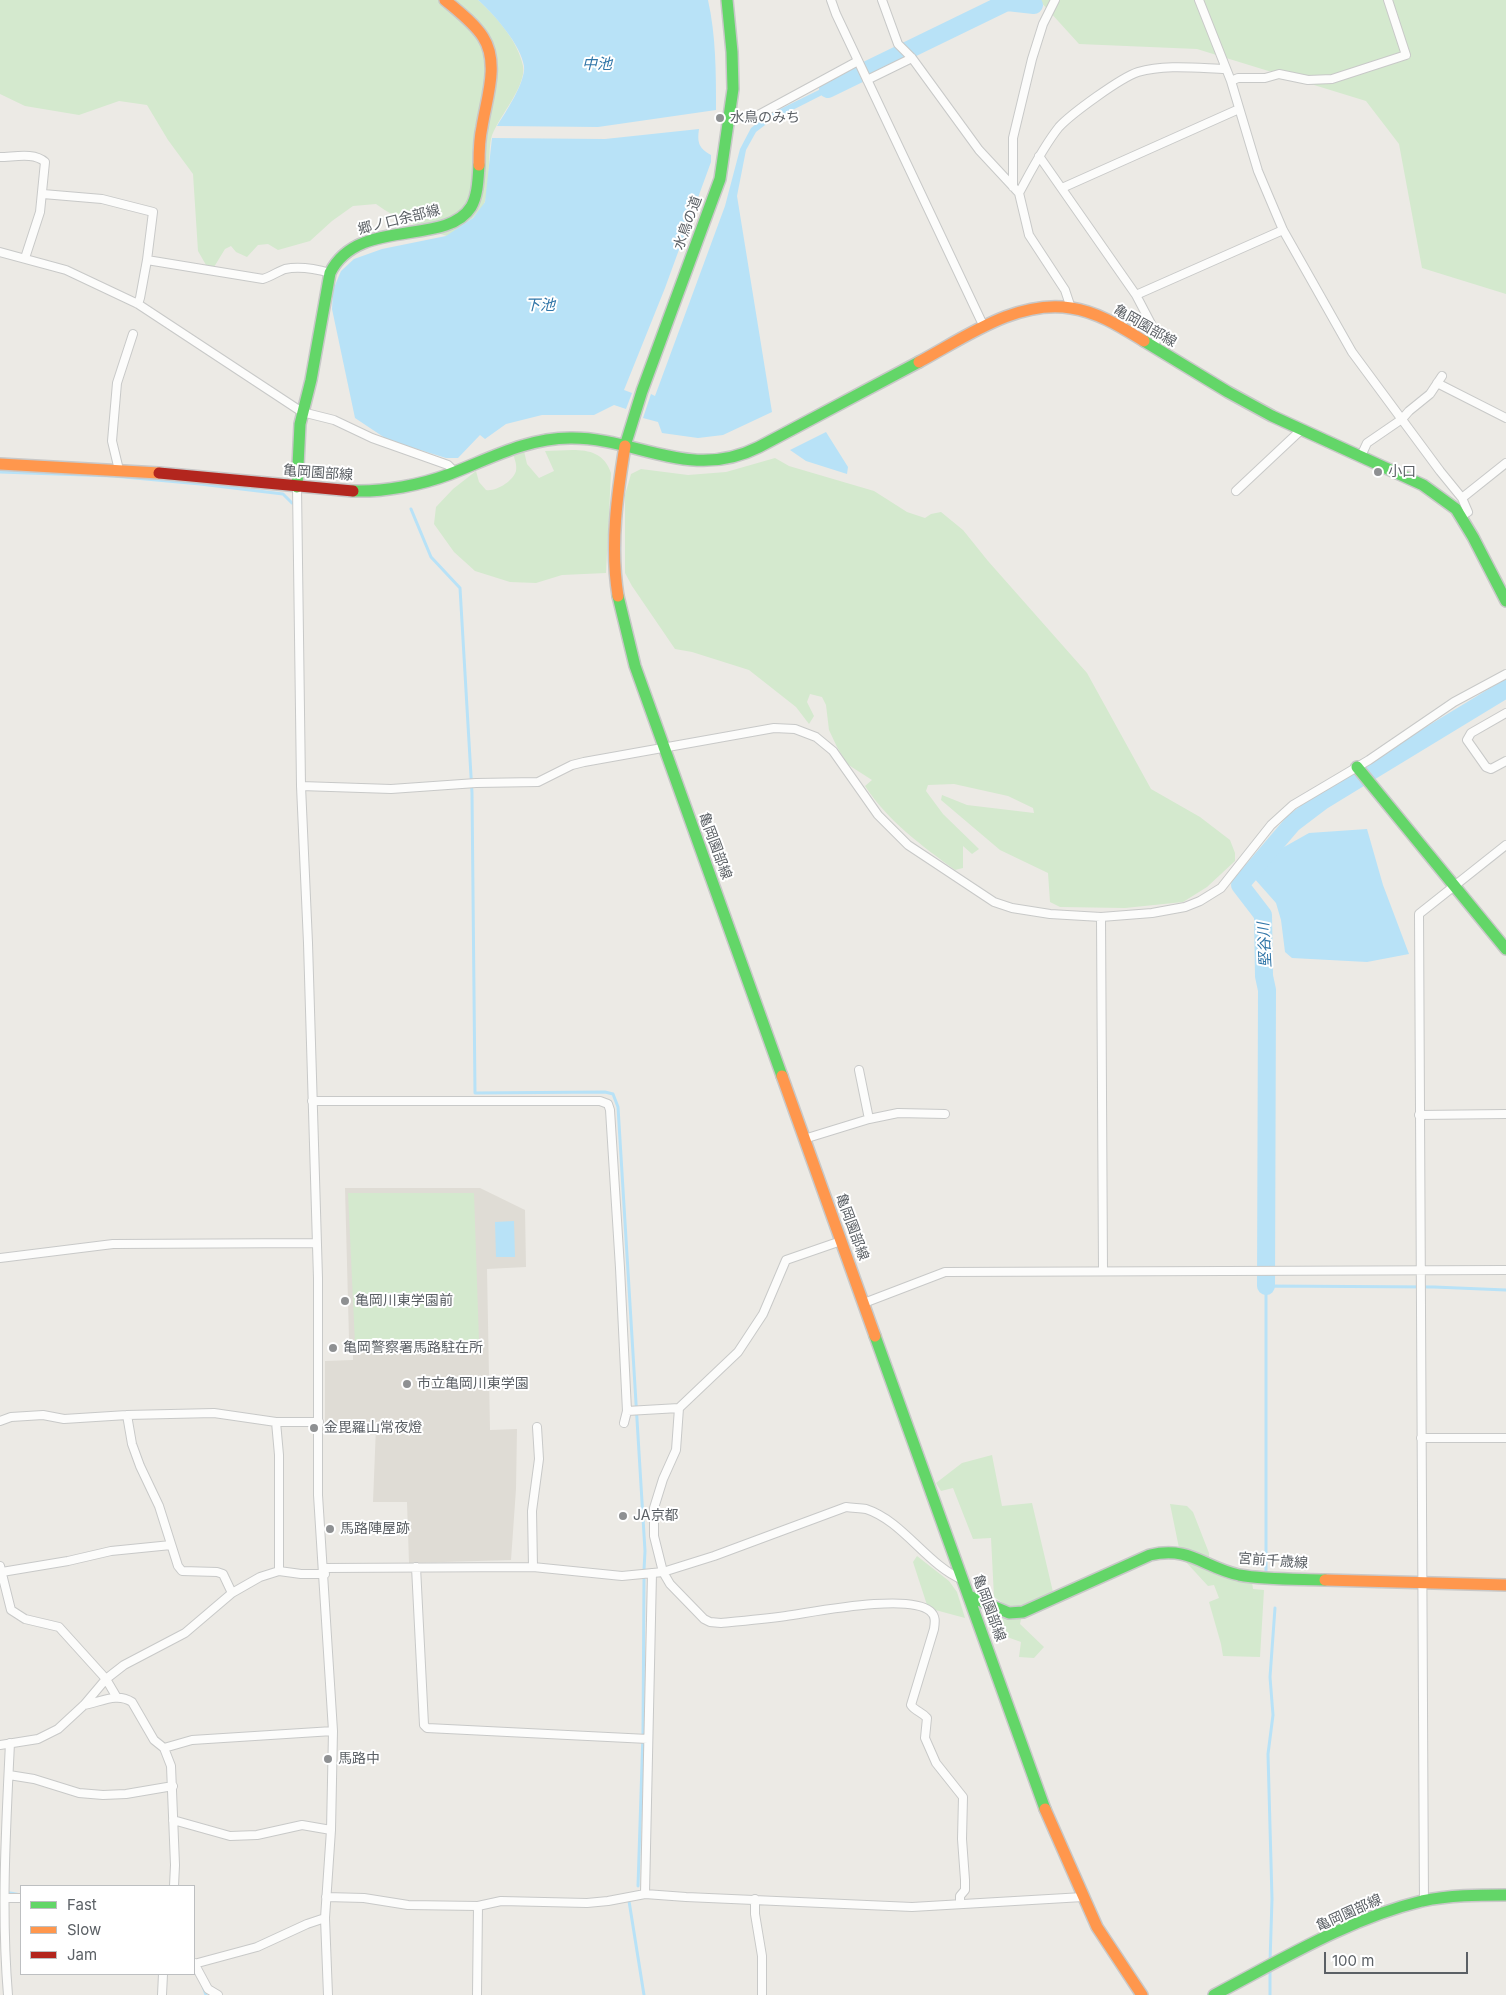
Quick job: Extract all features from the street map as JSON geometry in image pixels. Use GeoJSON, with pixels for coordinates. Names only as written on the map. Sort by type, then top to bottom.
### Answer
{"type":"FeatureCollection","features":[{"type":"Feature","properties":{"kind":"main road","name":"郷ノ口余部線"},"geometry":{"type":"LineString","coordinates":[[297,486],[302,412],[311,380],[330,273],[336,261],[352,248],[374,239],[445,225],[457,220],[470,207],[477,189],[481,130],[491,77],[490,57],[484,38],[465,17],[445,0]]}},
{"type":"Feature","properties":{"kind":"main road","name":"水鳥の道"},"geometry":{"type":"LineString","coordinates":[[625,446],[632,418],[720,179],[733,89],[727,0]]}},
{"type":"Feature","properties":{"kind":"main road","name":"亀岡園部線"},"geometry":{"type":"LineString","coordinates":[[0,464],[119,470],[356,491],[413,484],[529,443],[553,438],[582,438],[625,446],[659,456],[690,460],[740,455],[770,441],[984,327],[1009,316],[1036,308],[1071,308],[1111,321],[1228,392],[1301,430],[1423,485],[1446,500],[1460,516],[1506,601]]}},
{"type":"Feature","properties":{"kind":"main road","name":"亀岡園部線"},"geometry":{"type":"LineString","coordinates":[[625,446],[616,520],[616,581],[627,639],[635,666],[1041,1799],[1097,1926],[1142,1995]]}},
{"type":"Feature","properties":{"kind":"main road"},"geometry":{"type":"LineString","coordinates":[[1356,767],[1506,949]]}},
{"type":"Feature","properties":{"kind":"main road","name":"宮前千歳線"},"geometry":{"type":"LineString","coordinates":[[969,1596],[1009,1613],[1023,1612],[1150,1555],[1164,1551],[1184,1553],[1218,1569],[1258,1578],[1506,1585]]}},
{"type":"Feature","properties":{"kind":"main road","name":"亀岡園部線"},"geometry":{"type":"LineString","coordinates":[[1214,1995],[1348,1927],[1398,1908],[1424,1901],[1469,1895],[1506,1895]]}},
{"type":"Feature","properties":{"kind":"street"},"geometry":{"type":"LineString","coordinates":[[832,0],[836,14],[984,327]]}},
{"type":"Feature","properties":{"kind":"street"},"geometry":{"type":"LineString","coordinates":[[882,0],[898,44],[912,58],[978,150],[1016,190]]}},
{"type":"Feature","properties":{"kind":"street"},"geometry":{"type":"LineString","coordinates":[[1055,0],[1043,24],[1032,59],[1013,138],[1016,190],[1029,234],[1065,290],[1071,308]]}},
{"type":"Feature","properties":{"kind":"street"},"geometry":{"type":"LineString","coordinates":[[1198,0],[1231,81],[1258,171],[1283,230],[1352,352],[1462,498],[1468,512],[1460,516]]}},
{"type":"Feature","properties":{"kind":"street"},"geometry":{"type":"LineString","coordinates":[[1231,81],[1238,78],[1265,78],[1279,74],[1308,80],[1332,79],[1406,55],[1388,0]]}},
{"type":"Feature","properties":{"kind":"street"},"geometry":{"type":"LineString","coordinates":[[867,80],[912,58]]}},
{"type":"Feature","properties":{"kind":"street"},"geometry":{"type":"LineString","coordinates":[[751,119],[858,61]]}},
{"type":"Feature","properties":{"kind":"street"},"geometry":{"type":"LineString","coordinates":[[1016,190],[1060,126],[1122,79],[1138,72],[1165,68],[1226,69]]}},
{"type":"Feature","properties":{"kind":"street"},"geometry":{"type":"LineString","coordinates":[[1062,188],[1239,109]]}},
{"type":"Feature","properties":{"kind":"street"},"geometry":{"type":"LineString","coordinates":[[0,157],[29,156],[40,158],[45,162],[40,212],[25,258]]}},
{"type":"Feature","properties":{"kind":"street"},"geometry":{"type":"LineString","coordinates":[[1040,156],[1136,295],[1158,337],[1153,346]]}},
{"type":"Feature","properties":{"kind":"street"},"geometry":{"type":"LineString","coordinates":[[43,194],[102,199],[153,212],[147,260],[138,304]]}},
{"type":"Feature","properties":{"kind":"street"},"geometry":{"type":"LineString","coordinates":[[1136,295],[1283,230]]}},
{"type":"Feature","properties":{"kind":"street"},"geometry":{"type":"LineString","coordinates":[[0,252],[66,270],[138,304],[302,412],[334,420],[372,438],[448,465],[454,471]]}},
{"type":"Feature","properties":{"kind":"street"},"geometry":{"type":"LineString","coordinates":[[147,260],[263,279],[284,269],[313,268],[330,273]]}},
{"type":"Feature","properties":{"kind":"street"},"geometry":{"type":"LineString","coordinates":[[119,470],[112,441],[117,383],[133,334]]}},
{"type":"Feature","properties":{"kind":"street"},"geometry":{"type":"LineString","coordinates":[[1361,456],[1366,443],[1402,420],[1409,411],[1430,394],[1439,379],[1506,418]]}},
{"type":"Feature","properties":{"kind":"street"},"geometry":{"type":"LineString","coordinates":[[1236,491],[1301,430]]}},
{"type":"Feature","properties":{"kind":"street"},"geometry":{"type":"LineString","coordinates":[[1462,498],[1506,463]]}},
{"type":"Feature","properties":{"kind":"street"},"geometry":{"type":"LineString","coordinates":[[297,486],[300,786],[308,943],[316,1243],[318,1495],[334,1731],[331,1830],[325,1918],[328,1995]]}},
{"type":"Feature","properties":{"kind":"street"},"geometry":{"type":"LineString","coordinates":[[300,786],[391,790],[476,783],[538,782],[572,765],[774,728],[795,729],[816,737],[833,751],[878,815],[908,845],[994,902],[1012,908],[1050,914],[1101,917],[1152,913],[1186,908],[1220,888],[1271,825],[1293,805],[1356,767],[1454,702],[1506,674]]}},
{"type":"Feature","properties":{"kind":"street"},"geometry":{"type":"LineString","coordinates":[[1506,713],[1471,733],[1467,740],[1486,767],[1491,769],[1506,761]]}},
{"type":"Feature","properties":{"kind":"street"},"geometry":{"type":"LineString","coordinates":[[1424,1901],[1419,914],[1506,845]]}},
{"type":"Feature","properties":{"kind":"street"},"geometry":{"type":"LineString","coordinates":[[1101,917],[1103,1271]]}},
{"type":"Feature","properties":{"kind":"street"},"geometry":{"type":"LineString","coordinates":[[859,1070],[869,1118]]}},
{"type":"Feature","properties":{"kind":"street"},"geometry":{"type":"LineString","coordinates":[[312,1100],[600,1100],[608,1104],[610,1110],[620,1268],[627,1411],[624,1423]]}},
{"type":"Feature","properties":{"kind":"street"},"geometry":{"type":"LineString","coordinates":[[804,1139],[869,1118],[898,1114],[945,1114]]}},
{"type":"Feature","properties":{"kind":"street"},"geometry":{"type":"LineString","coordinates":[[1419,1114],[1506,1114]]}},
{"type":"Feature","properties":{"kind":"street"},"geometry":{"type":"LineString","coordinates":[[627,1411],[678,1408],[738,1352],[764,1314],[786,1260],[841,1240]]}},
{"type":"Feature","properties":{"kind":"street"},"geometry":{"type":"LineString","coordinates":[[0,1258],[113,1244],[316,1243]]}},
{"type":"Feature","properties":{"kind":"street"},"geometry":{"type":"LineString","coordinates":[[864,1303],[945,1272],[1506,1270]]}},
{"type":"Feature","properties":{"kind":"street"},"geometry":{"type":"LineString","coordinates":[[678,1408],[676,1450],[663,1479],[654,1508],[654,1536],[663,1572],[670,1584],[704,1620],[720,1623],[875,1603],[920,1606],[930,1612],[935,1618],[934,1629],[911,1705],[914,1710],[922,1713],[927,1718],[925,1738],[936,1763],[962,1797],[965,1890],[960,1896],[960,1903]]}},
{"type":"Feature","properties":{"kind":"street"},"geometry":{"type":"LineString","coordinates":[[0,1421],[11,1417],[43,1415],[64,1419],[214,1413],[276,1422],[318,1422]]}},
{"type":"Feature","properties":{"kind":"street"},"geometry":{"type":"LineString","coordinates":[[127,1415],[140,1466],[159,1506],[178,1566],[182,1571],[217,1572],[223,1574],[232,1593]]}},
{"type":"Feature","properties":{"kind":"street"},"geometry":{"type":"LineString","coordinates":[[276,1422],[279,1455],[279,1571]]}},
{"type":"Feature","properties":{"kind":"street"},"geometry":{"type":"LineString","coordinates":[[533,1567],[532,1511],[539,1459],[537,1427]]}},
{"type":"Feature","properties":{"kind":"street"},"geometry":{"type":"LineString","coordinates":[[1421,1438],[1506,1438]]}},
{"type":"Feature","properties":{"kind":"street"},"geometry":{"type":"LineString","coordinates":[[0,1745],[38,1739],[58,1730],[84,1705],[106,1679],[124,1665],[185,1633],[232,1593],[260,1576],[279,1571],[301,1574],[324,1571],[416,1567],[533,1567],[622,1576],[663,1572],[714,1556],[846,1507],[866,1510],[888,1520],[950,1575],[963,1580]]}},
{"type":"Feature","properties":{"kind":"street"},"geometry":{"type":"LineString","coordinates":[[116,1696],[106,1679],[59,1627],[25,1619],[11,1610],[1,1569],[68,1561],[112,1551],[171,1545]]}},
{"type":"Feature","properties":{"kind":"street"},"geometry":{"type":"LineString","coordinates":[[416,1567],[424,1725],[428,1728],[644,1739]]}},
{"type":"Feature","properties":{"kind":"street"},"geometry":{"type":"LineString","coordinates":[[644,1894],[644,1739],[652,1573]]}},
{"type":"Feature","properties":{"kind":"street"},"geometry":{"type":"LineString","coordinates":[[84,1705],[116,1696],[126,1698],[132,1702],[154,1740],[164,1748],[170,1766],[173,1786],[174,1885]]}},
{"type":"Feature","properties":{"kind":"street"},"geometry":{"type":"LineString","coordinates":[[164,1748],[192,1740],[334,1731]]}},
{"type":"Feature","properties":{"kind":"street"},"geometry":{"type":"LineString","coordinates":[[8,1995],[4,1947],[6,1898],[5,1837],[10,1743]]}},
{"type":"Feature","properties":{"kind":"street"},"geometry":{"type":"LineString","coordinates":[[9,1775],[34,1779],[79,1793],[103,1795],[126,1794],[173,1786]]}},
{"type":"Feature","properties":{"kind":"street"},"geometry":{"type":"LineString","coordinates":[[173,1820],[230,1836],[256,1835],[302,1825],[331,1830]]}},
{"type":"Feature","properties":{"kind":"street"},"geometry":{"type":"LineString","coordinates":[[326,1897],[364,1898],[408,1905],[478,1906],[501,1901],[587,1903],[644,1894],[686,1898],[755,1899],[912,1907],[1083,1897]]}},
{"type":"Feature","properties":{"kind":"street"},"geometry":{"type":"LineString","coordinates":[[6,1898],[20,1898]]}},
{"type":"Feature","properties":{"kind":"street"},"geometry":{"type":"LineString","coordinates":[[755,1899],[755,1914],[762,1956],[762,1995]]}},
{"type":"Feature","properties":{"kind":"street"},"geometry":{"type":"LineString","coordinates":[[477,1995],[478,1906]]}},
{"type":"Feature","properties":{"kind":"street"},"geometry":{"type":"LineString","coordinates":[[195,1963],[257,1947],[307,1924],[325,1918]]}},
{"type":"Feature","properties":{"kind":"street"},"geometry":{"type":"LineString","coordinates":[[195,1965],[208,1990],[218,1995]]}},
{"type":"Feature","properties":{"kind":"street"},"geometry":{"type":"LineString","coordinates":[[162,1995],[163,1975]]}},
{"type":"Feature","properties":{"kind":"shaded area","name":"市立亀岡川東学園"},"geometry":{"type":"Polygon","coordinates":[[[345,1188],[480,1188],[525,1210],[526,1267],[487,1269],[490,1430],[517,1429],[516,1489],[511,1560],[409,1563],[407,1502],[373,1502],[376,1427],[325,1425],[325,1361],[353,1360],[353,1340],[349,1339],[345,1188]]]}},
{"type":"Feature","properties":{"kind":"green space"},"geometry":{"type":"Polygon","coordinates":[[[0,0],[478,0],[499,21],[511,38],[523,66],[523,74],[516,93],[491,139],[487,191],[484,204],[463,226],[447,236],[410,223],[376,204],[353,206],[332,221],[310,241],[278,250],[268,244],[258,245],[247,257],[236,252],[231,246],[225,249],[214,267],[206,265],[198,251],[193,174],[168,140],[147,105],[119,101],[79,115],[25,106],[0,94],[0,0]]]}},
{"type":"Feature","properties":{"kind":"green space"},"geometry":{"type":"Polygon","coordinates":[[[1039,0],[1506,0],[1506,294],[1422,268],[1399,144],[1366,101],[1197,49],[1079,44],[1039,0]]]}},
{"type":"Feature","properties":{"kind":"green space"},"geometry":{"type":"Polygon","coordinates":[[[524,451],[527,464],[539,478],[554,471],[545,451],[584,451],[593,453],[606,463],[611,473],[606,573],[562,575],[536,583],[510,582],[475,571],[454,552],[434,524],[436,507],[453,489],[476,471],[479,482],[486,490],[499,488],[508,482],[516,471],[513,454],[524,451]]]}},
{"type":"Feature","properties":{"kind":"green space"},"geometry":{"type":"Polygon","coordinates":[[[775,458],[789,466],[874,491],[907,512],[925,518],[931,514],[941,512],[963,530],[1087,673],[1151,789],[1200,817],[1230,840],[1235,853],[1235,861],[1207,887],[1183,902],[1125,908],[1060,907],[1050,902],[1048,873],[1000,850],[941,800],[942,795],[967,805],[1034,813],[1033,808],[1008,796],[954,784],[928,785],[926,791],[943,814],[979,849],[972,854],[963,846],[963,868],[955,870],[895,822],[865,786],[872,780],[847,764],[829,730],[826,705],[822,697],[810,694],[807,702],[814,716],[809,724],[796,707],[749,670],[692,652],[675,649],[625,573],[625,495],[631,474],[641,469],[688,475],[726,472],[775,458]]]}},
{"type":"Feature","properties":{"kind":"green space"},"geometry":{"type":"Polygon","coordinates":[[[348,1193],[474,1193],[479,1341],[355,1344],[348,1193]]]}},
{"type":"Feature","properties":{"kind":"green space"},"geometry":{"type":"Polygon","coordinates":[[[992,1455],[1002,1506],[1032,1503],[1053,1592],[1024,1605],[1020,1624],[1044,1647],[1034,1658],[1019,1657],[1021,1642],[996,1633],[1003,1603],[994,1597],[991,1538],[973,1539],[953,1488],[941,1491],[936,1483],[962,1463],[992,1455]]]}},
{"type":"Feature","properties":{"kind":"green space"},"geometry":{"type":"Polygon","coordinates":[[[1170,1504],[1187,1506],[1193,1512],[1209,1557],[1207,1558],[1179,1548],[1170,1504]]]}},
{"type":"Feature","properties":{"kind":"green space"},"geometry":{"type":"Polygon","coordinates":[[[917,1556],[949,1581],[957,1592],[965,1618],[928,1608],[913,1562],[917,1556]]]}},
{"type":"Feature","properties":{"kind":"green space"},"geometry":{"type":"Polygon","coordinates":[[[1186,1558],[1252,1581],[1253,1589],[1264,1590],[1260,1657],[1223,1656],[1209,1602],[1219,1598],[1214,1585],[1208,1586],[1185,1561],[1186,1558]]]}},
{"type":"Feature","properties":{"kind":"water","name":"中池"},"geometry":{"type":"Polygon","coordinates":[[[478,0],[708,0],[716,68],[716,110],[598,127],[497,126],[518,89],[524,73],[524,66],[518,49],[499,21],[478,0]]]}},
{"type":"Feature","properties":{"kind":"water"},"geometry":{"type":"Polygon","coordinates":[[[827,86],[830,91],[769,122],[756,132],[746,150],[737,196],[772,412],[723,435],[698,438],[662,433],[658,422],[643,418],[651,394],[655,396],[725,206],[740,149],[751,128],[766,116],[827,86]]]}},
{"type":"Feature","properties":{"kind":"water","name":"下池"},"geometry":{"type":"Polygon","coordinates":[[[699,129],[698,138],[700,145],[711,155],[711,162],[665,288],[624,390],[632,393],[626,409],[614,405],[594,415],[542,415],[506,424],[485,439],[480,435],[458,458],[446,458],[388,440],[355,418],[332,309],[333,290],[341,271],[354,259],[382,249],[446,236],[473,218],[485,202],[492,138],[605,139],[699,129]]]}},
{"type":"Feature","properties":{"kind":"water"},"geometry":{"type":"Polygon","coordinates":[[[826,432],[848,467],[847,474],[806,461],[790,450],[826,432]]]}},
{"type":"Feature","properties":{"kind":"water"},"geometry":{"type":"Polygon","coordinates":[[[1367,829],[1383,885],[1409,954],[1367,962],[1292,958],[1285,952],[1281,920],[1276,903],[1253,877],[1277,851],[1309,833],[1367,829]]]}},
{"type":"Feature","properties":{"kind":"water"},"geometry":{"type":"Polygon","coordinates":[[[514,1221],[515,1257],[496,1257],[495,1222],[514,1221]]]}},
{"type":"Feature","properties":{"kind":"waterway"},"geometry":{"type":"LineString","coordinates":[[828,89],[1007,2],[1034,5]]}},
{"type":"Feature","properties":{"kind":"waterway"},"geometry":{"type":"LineString","coordinates":[[0,472],[113,476],[200,484],[283,494],[292,503]]}},
{"type":"Feature","properties":{"kind":"waterway"},"geometry":{"type":"LineString","coordinates":[[411,509],[431,557],[460,588],[472,793],[475,1093],[605,1092],[613,1094],[618,1107],[645,1551],[644,1570]]}},
{"type":"Feature","properties":{"kind":"waterway","name":"堅谷川"},"geometry":{"type":"LineString","coordinates":[[1266,1286],[1267,990],[1264,976],[1263,915],[1240,885],[1293,823],[1322,801],[1506,689]]}},
{"type":"Feature","properties":{"kind":"waterway"},"geometry":{"type":"LineString","coordinates":[[1266,1573],[1266,1286],[1434,1287],[1506,1290]]}},
{"type":"Feature","properties":{"kind":"waterway"},"geometry":{"type":"LineString","coordinates":[[638,1886],[643,1733],[644,1579]]}},
{"type":"Feature","properties":{"kind":"waterway"},"geometry":{"type":"LineString","coordinates":[[1270,1962],[1272,1899],[1268,1754],[1273,1715],[1270,1677],[1275,1608]]}},
{"type":"Feature","properties":{"kind":"waterway"},"geometry":{"type":"LineString","coordinates":[[10,1893],[20,1895]]}},
{"type":"Feature","properties":{"kind":"waterway"},"geometry":{"type":"LineString","coordinates":[[629,1901],[644,1995]]}},
{"type":"Feature","properties":{"kind":"waterway"},"geometry":{"type":"LineString","coordinates":[[1270,1970],[1270,1995]]}},
{"type":"Feature","properties":{"kind":"waterway"},"geometry":{"type":"LineString","coordinates":[[203,1986],[206,1995]]}},
{"type":"Feature","properties":{"kind":"traffic: fast"},"geometry":{"type":"LineString","coordinates":[[625,446],[642,391],[720,179],[733,89],[727,0]]}},
{"type":"Feature","properties":{"kind":"traffic: fast"},"geometry":{"type":"LineString","coordinates":[[297,487],[300,424],[311,380],[330,273],[343,255],[360,244],[380,238],[442,226],[459,219],[471,207],[475,197],[479,165]]}},
{"type":"Feature","properties":{"kind":"traffic: fast"},"geometry":{"type":"LineString","coordinates":[[1144,341],[1228,392],[1272,416],[1423,485],[1456,509],[1473,537],[1506,601]]}},
{"type":"Feature","properties":{"kind":"traffic: fast"},"geometry":{"type":"LineString","coordinates":[[353,491],[390,489],[427,481],[450,474],[523,445],[554,439],[594,440],[686,459],[710,460],[734,457],[759,447],[919,362]]}},
{"type":"Feature","properties":{"kind":"traffic: fast"},"geometry":{"type":"LineString","coordinates":[[618,596],[635,666],[782,1076]]}},
{"type":"Feature","properties":{"kind":"traffic: fast"},"geometry":{"type":"LineString","coordinates":[[1357,767],[1506,949]]}},
{"type":"Feature","properties":{"kind":"traffic: fast"},"geometry":{"type":"LineString","coordinates":[[875,1336],[1045,1809]]}},
{"type":"Feature","properties":{"kind":"traffic: fast"},"geometry":{"type":"LineString","coordinates":[[969,1596],[1009,1613],[1023,1612],[1150,1555],[1164,1553],[1186,1555],[1226,1571],[1250,1577],[1325,1580]]}},
{"type":"Feature","properties":{"kind":"traffic: fast"},"geometry":{"type":"LineString","coordinates":[[1214,1995],[1315,1942],[1368,1918],[1422,1901],[1474,1895],[1506,1895]]}},
{"type":"Feature","properties":{"kind":"traffic: slow"},"geometry":{"type":"LineString","coordinates":[[445,0],[466,17],[483,37],[491,58],[490,82],[480,137],[479,165]]}},
{"type":"Feature","properties":{"kind":"traffic: slow"},"geometry":{"type":"LineString","coordinates":[[919,362],[973,332],[1011,315],[1031,309],[1051,307],[1071,308],[1091,313],[1127,330],[1144,341]]}},
{"type":"Feature","properties":{"kind":"traffic: slow"},"geometry":{"type":"LineString","coordinates":[[618,596],[615,539],[619,483],[625,446]]}},
{"type":"Feature","properties":{"kind":"traffic: slow"},"geometry":{"type":"LineString","coordinates":[[0,464],[159,473]]}},
{"type":"Feature","properties":{"kind":"traffic: slow"},"geometry":{"type":"LineString","coordinates":[[782,1076],[875,1336]]}},
{"type":"Feature","properties":{"kind":"traffic: slow"},"geometry":{"type":"LineString","coordinates":[[1325,1580],[1506,1585]]}},
{"type":"Feature","properties":{"kind":"traffic: slow"},"geometry":{"type":"LineString","coordinates":[[1045,1809],[1097,1927],[1142,1995]]}},
{"type":"Feature","properties":{"kind":"traffic: jam"},"geometry":{"type":"LineString","coordinates":[[159,473],[353,491]]}},
{"type":"Feature","properties":{"kind":"place","name":"水鳥のみち"},"geometry":{"type":"Point","coordinates":[720,118]}},
{"type":"Feature","properties":{"kind":"place","name":"小口"},"geometry":{"type":"Point","coordinates":[1378,472]}},
{"type":"Feature","properties":{"kind":"place","name":"亀岡川東学園前"},"geometry":{"type":"Point","coordinates":[345,1301]}},
{"type":"Feature","properties":{"kind":"place","name":"亀岡警察署馬路駐在所"},"geometry":{"type":"Point","coordinates":[333,1348]}},
{"type":"Feature","properties":{"kind":"place","name":"市立亀岡川東学園"},"geometry":{"type":"Point","coordinates":[407,1384]}},
{"type":"Feature","properties":{"kind":"place","name":"金毘羅山常夜燈"},"geometry":{"type":"Point","coordinates":[314,1428]}},
{"type":"Feature","properties":{"kind":"place","name":"JA京都"},"geometry":{"type":"Point","coordinates":[623,1516]}},
{"type":"Feature","properties":{"kind":"place","name":"馬路陣屋跡"},"geometry":{"type":"Point","coordinates":[330,1529]}},
{"type":"Feature","properties":{"kind":"place","name":"馬路中"},"geometry":{"type":"Point","coordinates":[328,1759]}}]}
